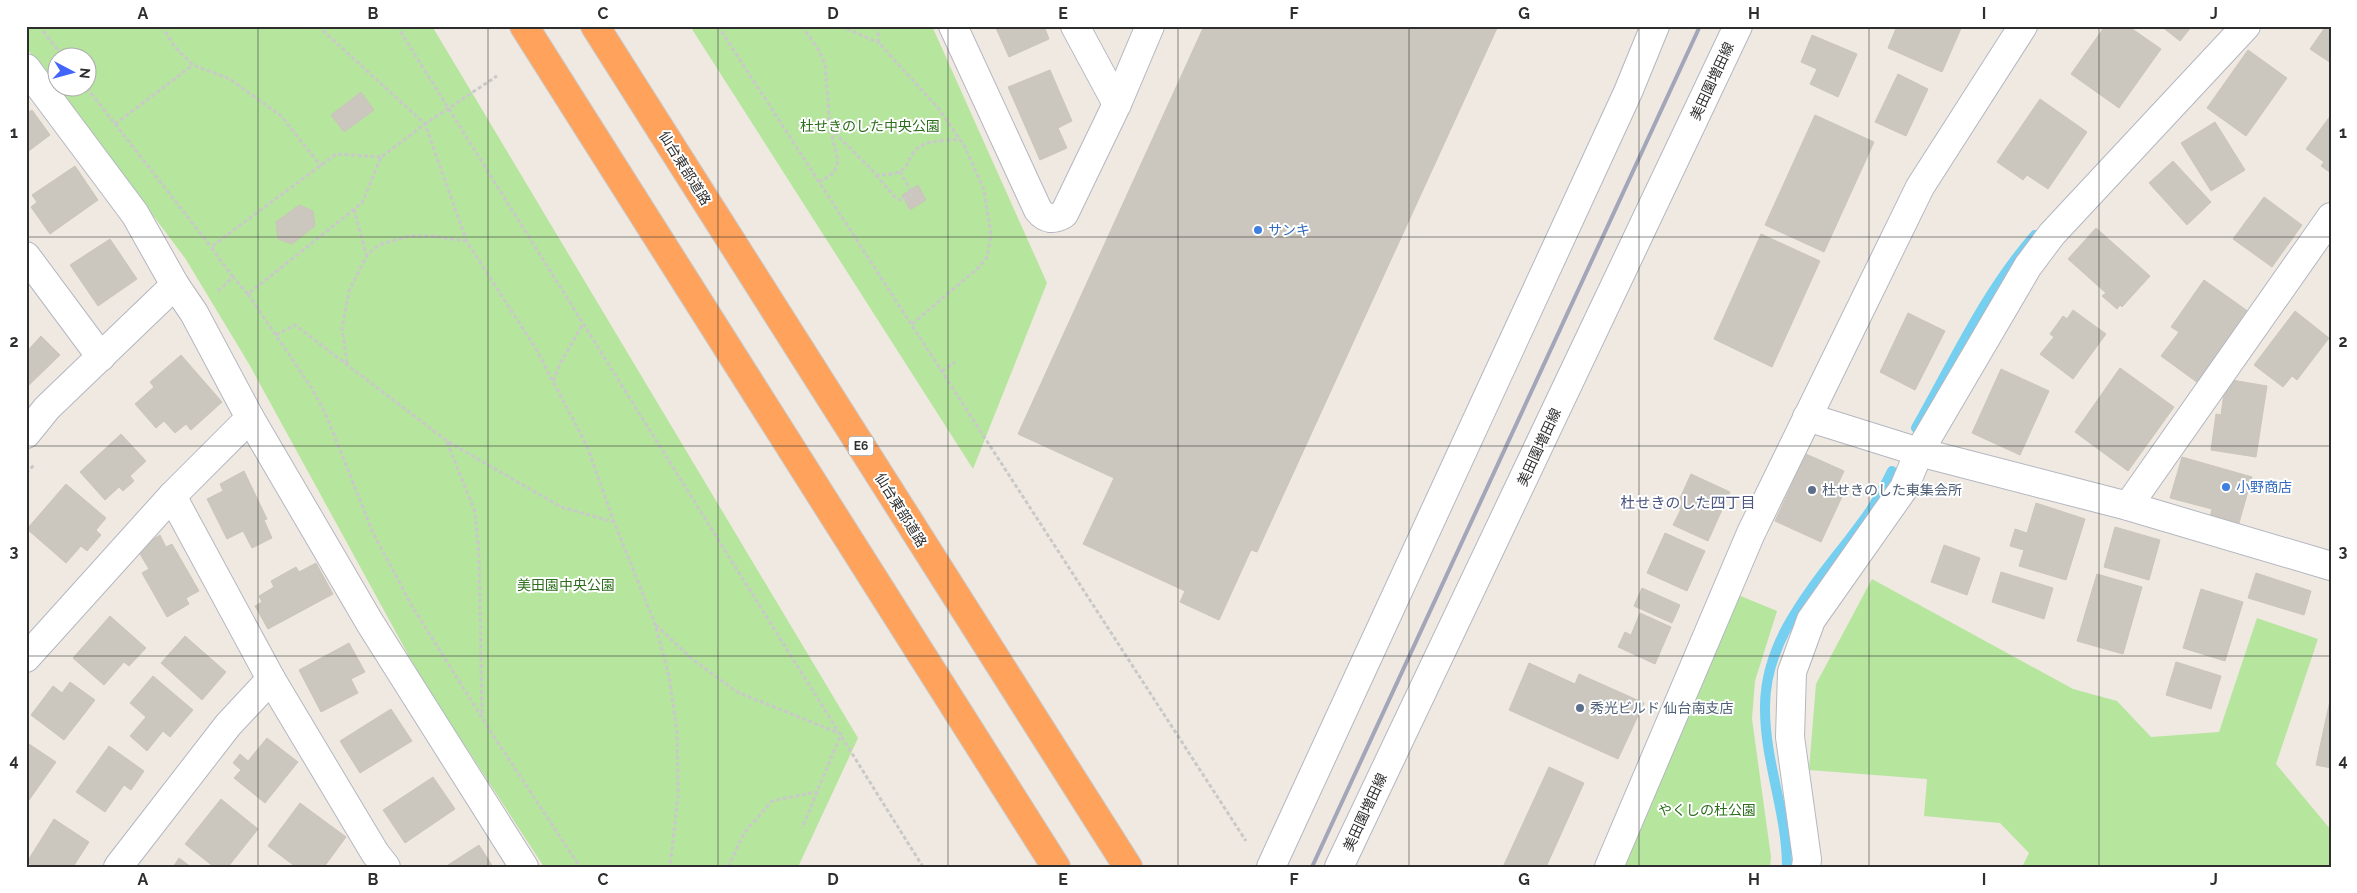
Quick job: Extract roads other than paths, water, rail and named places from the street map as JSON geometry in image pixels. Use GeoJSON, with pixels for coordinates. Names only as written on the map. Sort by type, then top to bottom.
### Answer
{"type":"FeatureCollection","features":[{"type":"Feature","properties":{"kind":"highway"},"geometry":{"type":"LineString","coordinates":[[524,26],[1056,867]]}},
{"type":"Feature","properties":{"kind":"highway","name":"仙台東部道路"},"geometry":{"type":"LineString","coordinates":[[595,26],[1128,867]]}},
{"type":"Feature","properties":{"kind":"street"},"geometry":{"type":"LineString","coordinates":[[953,26],[1042,215],[1050,219],[1064,214],[1117,104],[1150,26]]}},
{"type":"Feature","properties":{"kind":"street"},"geometry":{"type":"LineString","coordinates":[[1075,26],[1117,104]]}},
{"type":"Feature","properties":{"kind":"street"},"geometry":{"type":"LineString","coordinates":[[1271,867],[1624,101],[1655,26]]}},
{"type":"Feature","properties":{"kind":"street","name":"美田園増田線"},"geometry":{"type":"LineString","coordinates":[[1339,867],[1738,26]]}},
{"type":"Feature","properties":{"kind":"street"},"geometry":{"type":"LineString","coordinates":[[1609,867],[1751,532],[1920,187],[2023,26]]}},
{"type":"Feature","properties":{"kind":"street"},"geometry":{"type":"LineString","coordinates":[[1806,867],[1807,859],[1790,737],[1792,672],[1811,620],[1904,488],[1919,452],[2028,266],[2052,234],[2246,26]]}},
{"type":"Feature","properties":{"kind":"street"},"geometry":{"type":"LineString","coordinates":[[26,68],[135,214],[175,285],[194,312],[250,418],[370,623],[524,867]]}},
{"type":"Feature","properties":{"kind":"street"},"geometry":{"type":"LineString","coordinates":[[2128,506],[2331,217]]}},
{"type":"Feature","properties":{"kind":"street"},"geometry":{"type":"LineString","coordinates":[[26,256],[101,357]]}},
{"type":"Feature","properties":{"kind":"street"},"geometry":{"type":"LineString","coordinates":[[26,434],[47,408],[175,285]]}},
{"type":"Feature","properties":{"kind":"street"},"geometry":{"type":"LineString","coordinates":[[1808,417],[1919,452],[2128,506],[2331,566]]}},
{"type":"Feature","properties":{"kind":"street"},"geometry":{"type":"LineString","coordinates":[[26,658],[172,496],[250,418]]}},
{"type":"Feature","properties":{"kind":"street"},"geometry":{"type":"LineString","coordinates":[[172,496],[271,679],[375,862]]}},
{"type":"Feature","properties":{"kind":"street"},"geometry":{"type":"LineString","coordinates":[[118,867],[228,725],[271,679]]}},
{"type":"Feature","properties":{"kind":"waterway"},"geometry":{"type":"LineString","coordinates":[[1916,428],[1985,304],[2017,257],[2035,235]]}},
{"type":"Feature","properties":{"kind":"waterway"},"geometry":{"type":"LineString","coordinates":[[1787,867],[1784,827],[1766,729],[1765,709],[1768,680],[1775,653],[1801,603],[1870,511],[1892,471]]}},
{"type":"Feature","properties":{"kind":"railway"},"geometry":{"type":"LineString","coordinates":[[1312,867],[1700,26]]}},
{"type":"Feature","properties":{"kind":"place","name":"サンキ"},"geometry":{"type":"Point","coordinates":[1258,230]}},
{"type":"Feature","properties":{"kind":"place","name":"小野商店"},"geometry":{"type":"Point","coordinates":[2226,487]}},
{"type":"Feature","properties":{"kind":"place","name":"杜せきのした東集会所"},"geometry":{"type":"Point","coordinates":[1812,490]}},
{"type":"Feature","properties":{"kind":"place","name":"秀光ビルド 仙台南支店"},"geometry":{"type":"Point","coordinates":[1580,708]}},
{"type":"Feature","properties":{"kind":"district","name":"杜せきのした四丁目"},"geometry":{"type":"Point","coordinates":[1688,503]}},
{"type":"Feature","properties":{"kind":"park label","name":"杜せきのした中央公園"},"geometry":{"type":"Point","coordinates":[870,126]}},
{"type":"Feature","properties":{"kind":"park label","name":"美田園中央公園"},"geometry":{"type":"Point","coordinates":[566,585]}},
{"type":"Feature","properties":{"kind":"park label","name":"やくしの杜公園"},"geometry":{"type":"Point","coordinates":[1707,810]}}]}
